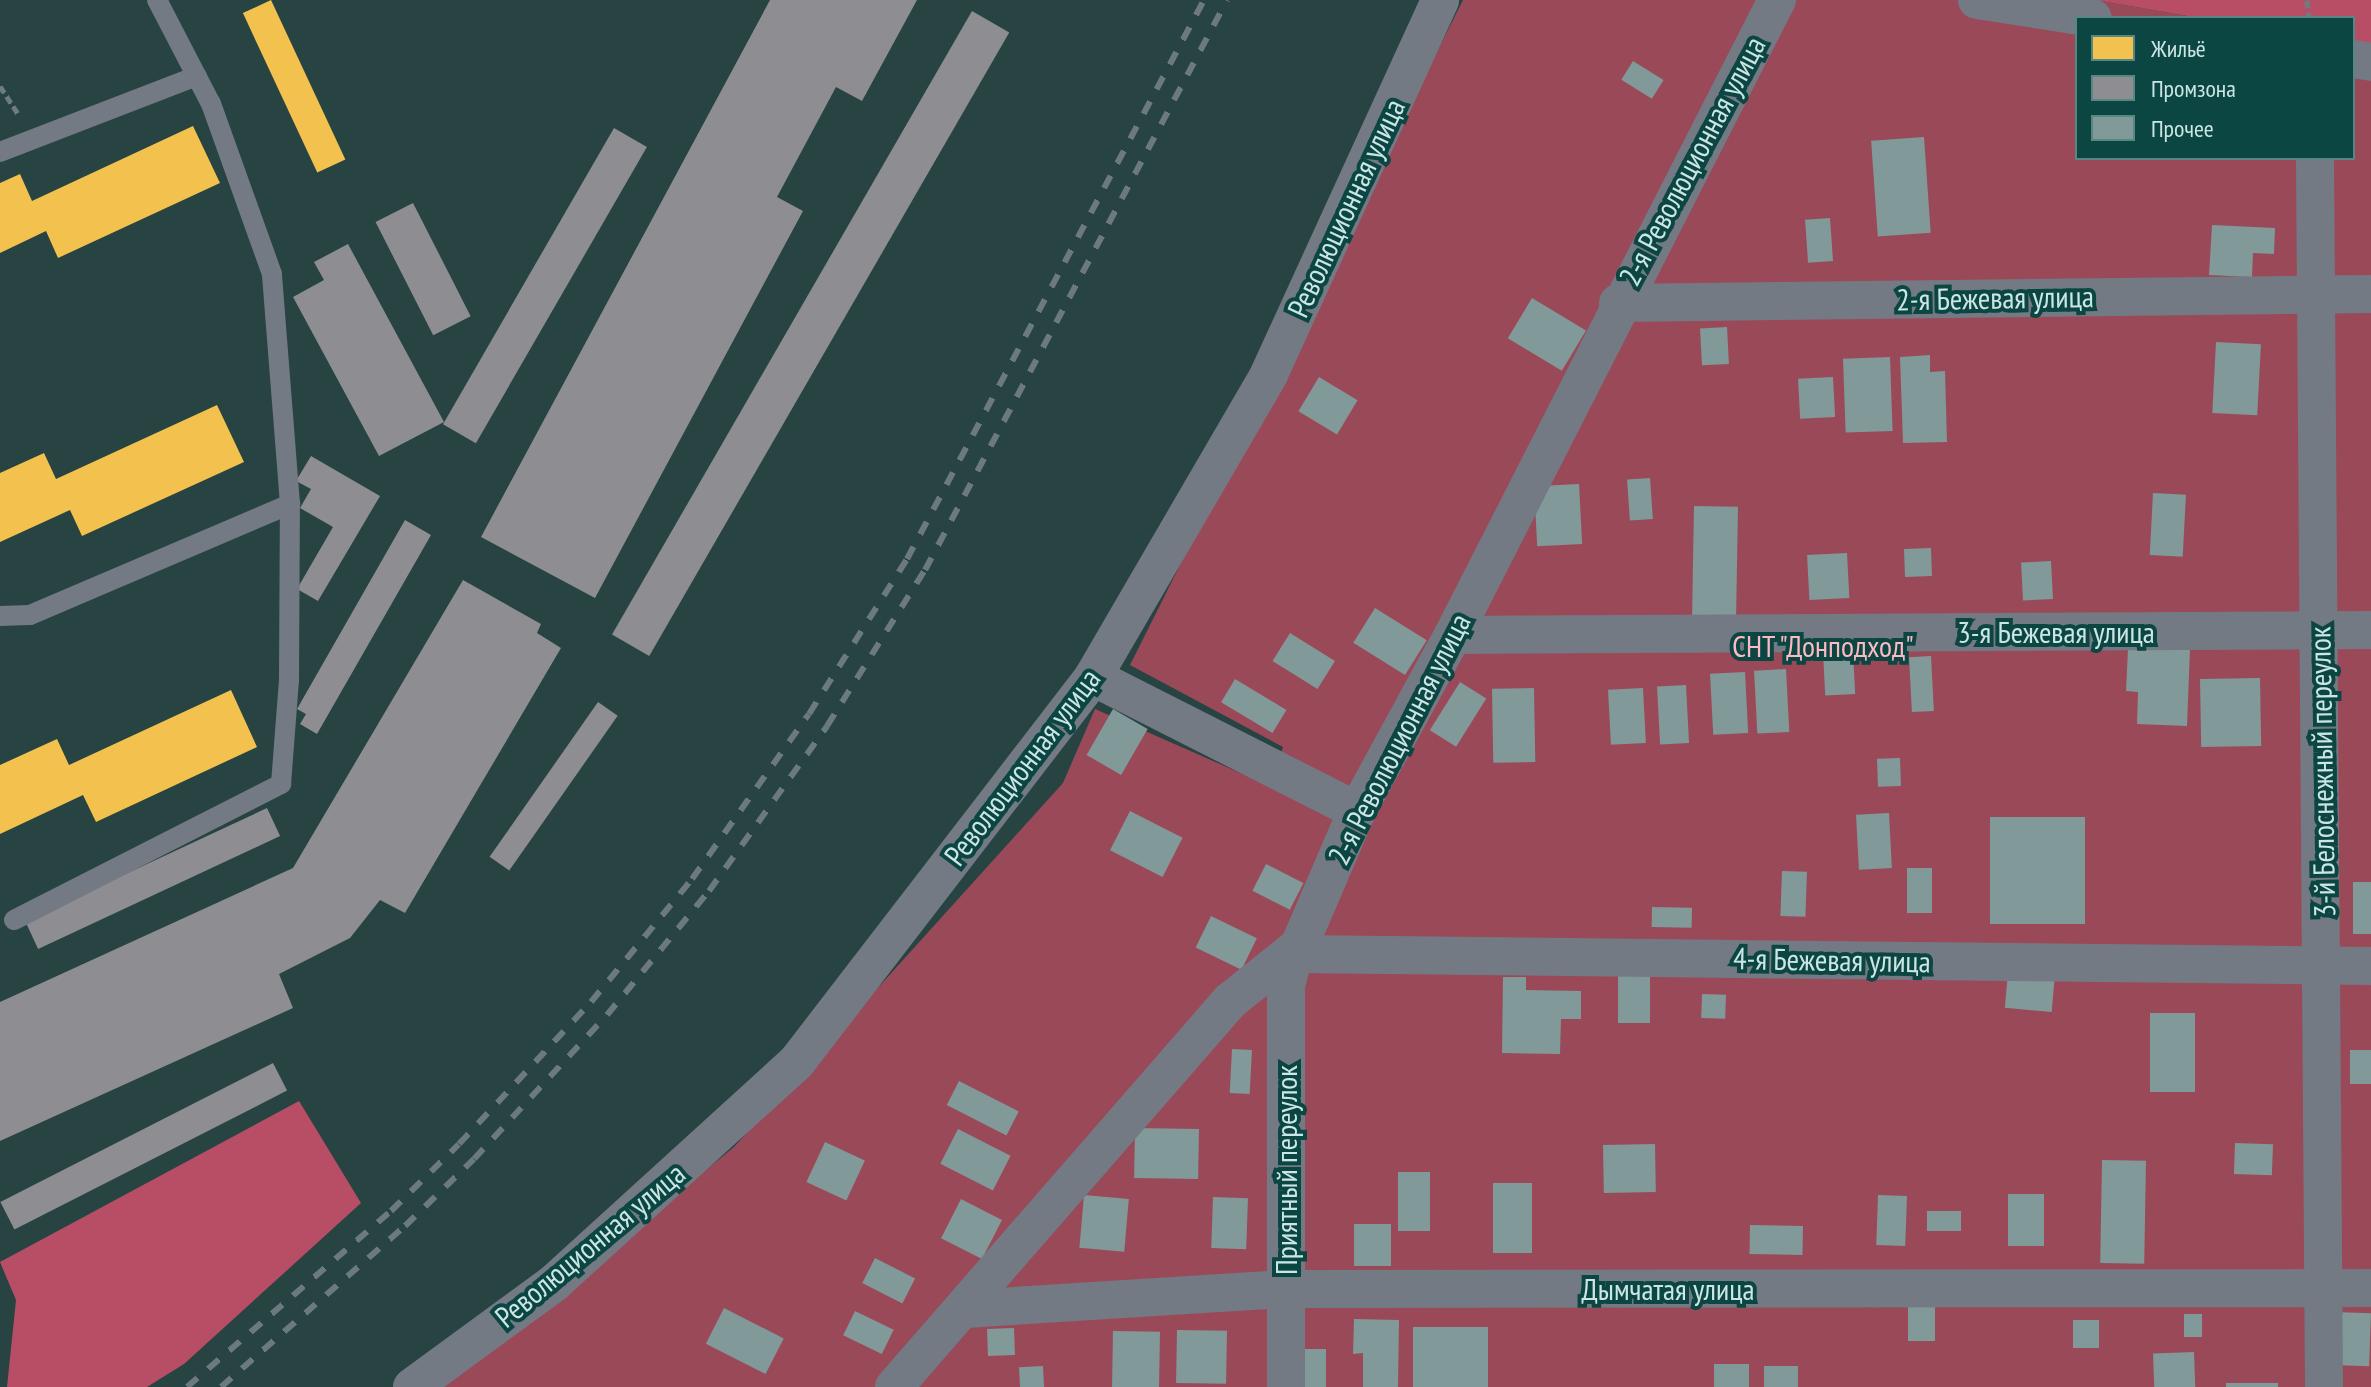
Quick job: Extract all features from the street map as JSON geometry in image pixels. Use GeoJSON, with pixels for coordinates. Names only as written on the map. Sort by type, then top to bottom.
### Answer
{"type":"FeatureCollection","features":[{"type":"Feature","properties":{"kind":"street","name":"Революционная улица"},"geometry":{"type":"LineString","coordinates":[[412,1387],[554,1283],[796,1063],[1093,677],[1269,374],[1440,0]]}},
{"type":"Feature","properties":{"kind":"street","name":"2-я Революционная улица"},"geometry":{"type":"LineString","coordinates":[[894,1387],[1230,1001],[1294,954],[1357,811],[1453,635],[1618,303],[1777,0]]}},
{"type":"Feature","properties":{"kind":"street"},"geometry":{"type":"LineString","coordinates":[[1977,0],[2080,16]]}},
{"type":"Feature","properties":{"kind":"street","name":"3-й Белоснежный переулок"},"geometry":{"type":"LineString","coordinates":[[2315,160],[2319,294],[2324,966],[2324,1387]]}},
{"type":"Feature","properties":{"kind":"street","name":"2-я Бежевая улица"},"geometry":{"type":"LineString","coordinates":[[1618,303],[2371,294]]}},
{"type":"Feature","properties":{"kind":"street","name":"3-я Бежевая улица"},"geometry":{"type":"LineString","coordinates":[[1453,635],[2371,630]]}},
{"type":"Feature","properties":{"kind":"street"},"geometry":{"type":"LineString","coordinates":[[1093,677],[1357,811]]}},
{"type":"Feature","properties":{"kind":"street","name":"4-я Бежевая улица"},"geometry":{"type":"LineString","coordinates":[[1294,954],[2371,966]]}},
{"type":"Feature","properties":{"kind":"street","name":"Приятный переулок"},"geometry":{"type":"LineString","coordinates":[[1286,1387],[1286,986],[1294,954]]}},
{"type":"Feature","properties":{"kind":"street","name":"Дымчатая улица"},"geometry":{"type":"LineString","coordinates":[[965,1309],[1286,1289],[2371,1288]]}},
{"type":"Feature","properties":{"kind":"lane"},"geometry":{"type":"LineString","coordinates":[[14,920],[281,784],[289,680],[290,504],[272,274],[197,76],[157,0]]}},
{"type":"Feature","properties":{"kind":"lane"},"geometry":{"type":"LineString","coordinates":[[0,152],[197,76]]}},
{"type":"Feature","properties":{"kind":"lane"},"geometry":{"type":"LineString","coordinates":[[0,616],[30,615],[290,504]]}},
{"type":"Feature","properties":{"kind":"path"},"geometry":{"type":"LineString","coordinates":[[0,86],[34,139]]}},
{"type":"Feature","properties":{"kind":"green space","name":"СНТ \"Донподход\""},"geometry":{"type":"Polygon","coordinates":[[[1463,0],[2095,0],[2187,16],[2075,16],[2075,160],[2355,160],[2355,45],[2371,48],[2371,1387],[441,1387],[734,1147],[1063,783],[1095,709],[1270,786],[1283,747],[1130,665],[1463,0]]]}},
{"type":"Feature","properties":{"kind":"shaded area"},"geometry":{"type":"Polygon","coordinates":[[[2095,0],[2371,0],[2371,48],[2355,45],[2355,16],[2187,16],[2095,0]]]}},
{"type":"Feature","properties":{"kind":"shaded area"},"geometry":{"type":"Polygon","coordinates":[[[299,1101],[361,1203],[184,1364],[147,1387],[7,1387],[16,1300],[0,1262],[299,1101]]]}},
{"type":"Feature","properties":{"kind":"building: Жильё"},"geometry":{"type":"Polygon","coordinates":[[[271,0],[345,160],[317,173],[243,13],[271,0]]]}},
{"type":"Feature","properties":{"kind":"building: Жильё"},"geometry":{"type":"Polygon","coordinates":[[[193,126],[220,183],[58,258],[46,231],[0,253],[0,183],[20,174],[32,201],[193,126]]]}},
{"type":"Feature","properties":{"kind":"building: Жильё"},"geometry":{"type":"Polygon","coordinates":[[[217,405],[244,462],[82,536],[70,510],[0,542],[0,473],[44,453],[56,479],[217,405]]]}},
{"type":"Feature","properties":{"kind":"building: Жильё"},"geometry":{"type":"Polygon","coordinates":[[[231,690],[257,747],[96,822],[83,795],[0,834],[0,765],[57,739],[69,765],[231,690]]]}},
{"type":"Feature","properties":{"kind":"building: Промзона"},"geometry":{"type":"Polygon","coordinates":[[[770,0],[917,0],[862,101],[836,87],[777,197],[803,211],[595,598],[481,537],[770,0]]]}},
{"type":"Feature","properties":{"kind":"building: Промзона"},"geometry":{"type":"Polygon","coordinates":[[[972,11],[1009,32],[649,656],[612,635],[972,11]]]}},
{"type":"Feature","properties":{"kind":"building: Промзона"},"geometry":{"type":"Polygon","coordinates":[[[614,128],[647,147],[476,443],[443,424],[614,128]]]}},
{"type":"Feature","properties":{"kind":"building: Промзона"},"geometry":{"type":"Polygon","coordinates":[[[413,203],[471,316],[433,335],[376,222],[413,203]]]}},
{"type":"Feature","properties":{"kind":"building: Промзона"},"geometry":{"type":"Polygon","coordinates":[[[348,244],[444,422],[379,456],[293,297],[324,280],[314,262],[348,244]]]}},
{"type":"Feature","properties":{"kind":"building: Промзона"},"geometry":{"type":"Polygon","coordinates":[[[311,456],[380,496],[318,601],[297,589],[333,527],[300,508],[311,489],[296,481],[311,456]]]}},
{"type":"Feature","properties":{"kind":"building: Промзона"},"geometry":{"type":"Polygon","coordinates":[[[405,520],[431,535],[317,734],[300,724],[306,714],[297,709],[405,520]]]}},
{"type":"Feature","properties":{"kind":"building: Промзона"},"geometry":{"type":"Polygon","coordinates":[[[463,580],[541,624],[537,633],[561,648],[405,913],[380,900],[350,938],[279,974],[293,1008],[0,1141],[0,1002],[293,868],[463,580]]]}},
{"type":"Feature","properties":{"kind":"building: Промзона"},"geometry":{"type":"Polygon","coordinates":[[[598,702],[618,716],[509,871],[490,857],[598,702]]]}},
{"type":"Feature","properties":{"kind":"building: Промзона"},"geometry":{"type":"Polygon","coordinates":[[[267,808],[280,836],[38,949],[25,921],[267,808]]]}},
{"type":"Feature","properties":{"kind":"building: Промзона"},"geometry":{"type":"Polygon","coordinates":[[[273,1063],[287,1091],[14,1230],[0,1202],[273,1063]]]}},
{"type":"Feature","properties":{"kind":"building: Прочее"},"geometry":{"type":"Polygon","coordinates":[[[1633,61],[1664,80],[1652,99],[1621,80],[1633,61]]]}},
{"type":"Feature","properties":{"kind":"building: Прочее"},"geometry":{"type":"Polygon","coordinates":[[[1924,137],[1931,233],[1878,236],[1871,141],[1924,137]]]}},
{"type":"Feature","properties":{"kind":"building: Прочее"},"geometry":{"type":"Polygon","coordinates":[[[1830,218],[1833,261],[1808,263],[1805,220],[1830,218]]]}},
{"type":"Feature","properties":{"kind":"building: Прочее"},"geometry":{"type":"Polygon","coordinates":[[[2212,225],[2275,228],[2274,254],[2253,253],[2252,277],[2209,275],[2212,225]]]}},
{"type":"Feature","properties":{"kind":"building: Прочее"},"geometry":{"type":"Polygon","coordinates":[[[1532,298],[1586,330],[1562,371],[1508,338],[1532,298]]]}},
{"type":"Feature","properties":{"kind":"building: Прочее"},"geometry":{"type":"Polygon","coordinates":[[[1727,327],[1729,364],[1702,365],[1700,328],[1727,327]]]}},
{"type":"Feature","properties":{"kind":"building: Прочее"},"geometry":{"type":"Polygon","coordinates":[[[2216,342],[2261,344],[2257,415],[2212,413],[2216,342]]]}},
{"type":"Feature","properties":{"kind":"building: Прочее"},"geometry":{"type":"Polygon","coordinates":[[[1930,355],[1930,372],[1945,371],[1947,442],[1903,443],[1900,357],[1930,355]]]}},
{"type":"Feature","properties":{"kind":"building: Прочее"},"geometry":{"type":"Polygon","coordinates":[[[1890,357],[1893,431],[1846,433],[1843,359],[1890,357]]]}},
{"type":"Feature","properties":{"kind":"building: Прочее"},"geometry":{"type":"Polygon","coordinates":[[[1319,377],[1358,400],[1337,434],[1298,411],[1319,377]]]}},
{"type":"Feature","properties":{"kind":"building: Прочее"},"geometry":{"type":"Polygon","coordinates":[[[1833,377],[1835,417],[1800,419],[1798,379],[1833,377]]]}},
{"type":"Feature","properties":{"kind":"building: Прочее"},"geometry":{"type":"Polygon","coordinates":[[[1650,478],[1653,519],[1630,521],[1627,480],[1650,478]]]}},
{"type":"Feature","properties":{"kind":"building: Прочее"},"geometry":{"type":"Polygon","coordinates":[[[1579,484],[1582,544],[1537,546],[1534,486],[1579,484]]]}},
{"type":"Feature","properties":{"kind":"building: Прочее"},"geometry":{"type":"Polygon","coordinates":[[[2153,493],[2186,495],[2183,557],[2150,555],[2153,493]]]}},
{"type":"Feature","properties":{"kind":"building: Прочее"},"geometry":{"type":"Polygon","coordinates":[[[1694,506],[1738,507],[1736,621],[1692,620],[1694,506]]]}},
{"type":"Feature","properties":{"kind":"building: Прочее"},"geometry":{"type":"Polygon","coordinates":[[[1931,548],[1932,576],[1905,577],[1904,549],[1931,548]]]}},
{"type":"Feature","properties":{"kind":"building: Прочее"},"geometry":{"type":"Polygon","coordinates":[[[1847,553],[1849,598],[1809,600],[1807,555],[1847,553]]]}},
{"type":"Feature","properties":{"kind":"building: Прочее"},"geometry":{"type":"Polygon","coordinates":[[[2051,561],[2053,599],[2023,601],[2021,563],[2051,561]]]}},
{"type":"Feature","properties":{"kind":"building: Прочее"},"geometry":{"type":"Polygon","coordinates":[[[1375,608],[1427,640],[1405,675],[1353,643],[1375,608]]]}},
{"type":"Feature","properties":{"kind":"building: Прочее"},"geometry":{"type":"Polygon","coordinates":[[[1290,633],[1335,661],[1317,689],[1273,661],[1290,633]]]}},
{"type":"Feature","properties":{"kind":"building: Прочее"},"geometry":{"type":"Polygon","coordinates":[[[2128,649],[2190,649],[2187,726],[2137,724],[2138,692],[2126,691],[2128,649]]]}},
{"type":"Feature","properties":{"kind":"building: Прочее"},"geometry":{"type":"Polygon","coordinates":[[[1853,652],[1855,694],[1825,696],[1823,654],[1853,652]]]}},
{"type":"Feature","properties":{"kind":"building: Прочее"},"geometry":{"type":"Polygon","coordinates":[[[1931,656],[1934,711],[1912,712],[1909,657],[1931,656]]]}},
{"type":"Feature","properties":{"kind":"building: Прочее"},"geometry":{"type":"Polygon","coordinates":[[[1786,669],[1789,732],[1757,734],[1754,671],[1786,669]]]}},
{"type":"Feature","properties":{"kind":"building: Прочее"},"geometry":{"type":"Polygon","coordinates":[[[1745,672],[1748,733],[1713,735],[1710,674],[1745,672]]]}},
{"type":"Feature","properties":{"kind":"building: Прочее"},"geometry":{"type":"Polygon","coordinates":[[[2260,678],[2261,746],[2201,747],[2200,679],[2260,678]]]}},
{"type":"Feature","properties":{"kind":"building: Прочее"},"geometry":{"type":"Polygon","coordinates":[[[1235,679],[1286,710],[1273,733],[1221,702],[1235,679]]]}},
{"type":"Feature","properties":{"kind":"building: Прочее"},"geometry":{"type":"Polygon","coordinates":[[[1460,682],[1486,698],[1456,747],[1430,730],[1460,682]]]}},
{"type":"Feature","properties":{"kind":"building: Прочее"},"geometry":{"type":"Polygon","coordinates":[[[1686,685],[1689,743],[1660,744],[1657,687],[1686,685]]]}},
{"type":"Feature","properties":{"kind":"building: Прочее"},"geometry":{"type":"Polygon","coordinates":[[[1534,688],[1535,762],[1493,763],[1492,689],[1534,688]]]}},
{"type":"Feature","properties":{"kind":"building: Прочее"},"geometry":{"type":"Polygon","coordinates":[[[1643,688],[1646,743],[1611,745],[1608,690],[1643,688]]]}},
{"type":"Feature","properties":{"kind":"building: Прочее"},"geometry":{"type":"Polygon","coordinates":[[[1113,709],[1148,729],[1121,775],[1086,755],[1113,709]]]}},
{"type":"Feature","properties":{"kind":"building: Прочее"},"geometry":{"type":"Polygon","coordinates":[[[1900,758],[1901,786],[1878,787],[1877,759],[1900,758]]]}},
{"type":"Feature","properties":{"kind":"building: Прочее"},"geometry":{"type":"Polygon","coordinates":[[[1130,811],[1183,838],[1163,877],[1110,850],[1130,811]]]}},
{"type":"Feature","properties":{"kind":"building: Прочее"},"geometry":{"type":"Polygon","coordinates":[[[1889,813],[1892,868],[1859,870],[1856,815],[1889,813]]]}},
{"type":"Feature","properties":{"kind":"building: Прочее"},"geometry":{"type":"Polygon","coordinates":[[[1990,817],[2085,817],[2085,924],[1990,924],[1990,817]]]}},
{"type":"Feature","properties":{"kind":"building: Прочее"},"geometry":{"type":"Polygon","coordinates":[[[1266,864],[1303,883],[1290,910],[1252,891],[1266,864]]]}},
{"type":"Feature","properties":{"kind":"building: Прочее"},"geometry":{"type":"Polygon","coordinates":[[[1907,868],[1932,868],[1932,913],[1907,913],[1907,868]]]}},
{"type":"Feature","properties":{"kind":"building: Прочее"},"geometry":{"type":"Polygon","coordinates":[[[1782,871],[1807,872],[1805,917],[1780,916],[1782,871]]]}},
{"type":"Feature","properties":{"kind":"building: Прочее"},"geometry":{"type":"Polygon","coordinates":[[[2353,882],[2371,882],[2371,934],[2353,934],[2353,882]]]}},
{"type":"Feature","properties":{"kind":"building: Прочее"},"geometry":{"type":"Polygon","coordinates":[[[1652,907],[1692,908],[1692,928],[1652,927],[1652,907]]]}},
{"type":"Feature","properties":{"kind":"building: Прочее"},"geometry":{"type":"Polygon","coordinates":[[[1211,916],[1257,938],[1241,970],[1196,947],[1211,916]]]}},
{"type":"Feature","properties":{"kind":"building: Прочее"},"geometry":{"type":"Polygon","coordinates":[[[2008,972],[2055,976],[2052,1012],[2005,1008],[2008,972]]]}},
{"type":"Feature","properties":{"kind":"building: Прочее"},"geometry":{"type":"Polygon","coordinates":[[[1618,975],[1650,975],[1650,1023],[1618,1023],[1618,975]]]}},
{"type":"Feature","properties":{"kind":"building: Прочее"},"geometry":{"type":"Polygon","coordinates":[[[1503,977],[1526,977],[1526,990],[1581,991],[1581,1019],[1561,1019],[1560,1054],[1502,1053],[1503,977]]]}},
{"type":"Feature","properties":{"kind":"building: Прочее"},"geometry":{"type":"Polygon","coordinates":[[[1702,994],[1726,995],[1725,1019],[1701,1018],[1702,994]]]}},
{"type":"Feature","properties":{"kind":"building: Прочее"},"geometry":{"type":"Polygon","coordinates":[[[2150,1013],[2195,1013],[2195,1092],[2150,1092],[2150,1013]]]}},
{"type":"Feature","properties":{"kind":"building: Прочее"},"geometry":{"type":"Polygon","coordinates":[[[1232,1049],[1252,1050],[1250,1094],[1230,1093],[1232,1049]]]}},
{"type":"Feature","properties":{"kind":"building: Прочее"},"geometry":{"type":"Polygon","coordinates":[[[2350,1050],[2371,1050],[2371,1084],[2350,1084],[2350,1050]]]}},
{"type":"Feature","properties":{"kind":"building: Прочее"},"geometry":{"type":"Polygon","coordinates":[[[959,1081],[1019,1111],[1006,1135],[947,1105],[959,1081]]]}},
{"type":"Feature","properties":{"kind":"building: Прочее"},"geometry":{"type":"Polygon","coordinates":[[[1135,1128],[1199,1129],[1198,1179],[1134,1178],[1135,1128]]]}},
{"type":"Feature","properties":{"kind":"building: Прочее"},"geometry":{"type":"Polygon","coordinates":[[[958,1129],[1011,1156],[993,1191],[940,1164],[958,1129]]]}},
{"type":"Feature","properties":{"kind":"building: Прочее"},"geometry":{"type":"Polygon","coordinates":[[[825,1142],[865,1161],[846,1200],[806,1182],[825,1142]]]}},
{"type":"Feature","properties":{"kind":"building: Прочее"},"geometry":{"type":"Polygon","coordinates":[[[2235,1143],[2273,1144],[2272,1175],[2234,1174],[2235,1143]]]}},
{"type":"Feature","properties":{"kind":"building: Прочее"},"geometry":{"type":"Polygon","coordinates":[[[1655,1144],[1656,1192],[1604,1193],[1603,1145],[1655,1144]]]}},
{"type":"Feature","properties":{"kind":"building: Прочее"},"geometry":{"type":"Polygon","coordinates":[[[2102,1160],[2146,1161],[2144,1264],[2100,1263],[2102,1160]]]}},
{"type":"Feature","properties":{"kind":"building: Прочее"},"geometry":{"type":"Polygon","coordinates":[[[1398,1172],[1430,1172],[1430,1231],[1398,1231],[1398,1172]]]}},
{"type":"Feature","properties":{"kind":"building: Прочее"},"geometry":{"type":"Polygon","coordinates":[[[1493,1183],[1532,1183],[1532,1253],[1493,1253],[1493,1183]]]}},
{"type":"Feature","properties":{"kind":"building: Прочее"},"geometry":{"type":"Polygon","coordinates":[[[2008,1194],[2044,1194],[2044,1246],[2008,1246],[2008,1194]]]}},
{"type":"Feature","properties":{"kind":"building: Прочее"},"geometry":{"type":"Polygon","coordinates":[[[1084,1195],[1129,1199],[1124,1252],[1079,1248],[1084,1195]]]}},
{"type":"Feature","properties":{"kind":"building: Прочее"},"geometry":{"type":"Polygon","coordinates":[[[1878,1195],[1907,1196],[1905,1246],[1876,1245],[1878,1195]]]}},
{"type":"Feature","properties":{"kind":"building: Прочее"},"geometry":{"type":"Polygon","coordinates":[[[1213,1197],[1248,1198],[1246,1249],[1211,1248],[1213,1197]]]}},
{"type":"Feature","properties":{"kind":"building: Прочее"},"geometry":{"type":"Polygon","coordinates":[[[961,1199],[1002,1220],[982,1259],[941,1238],[961,1199]]]}},
{"type":"Feature","properties":{"kind":"building: Прочее"},"geometry":{"type":"Polygon","coordinates":[[[1927,1211],[1961,1211],[1961,1231],[1927,1231],[1927,1211]]]}},
{"type":"Feature","properties":{"kind":"building: Прочее"},"geometry":{"type":"Polygon","coordinates":[[[1354,1224],[1391,1224],[1391,1266],[1354,1266],[1354,1224]]]}},
{"type":"Feature","properties":{"kind":"building: Прочее"},"geometry":{"type":"Polygon","coordinates":[[[1750,1225],[1803,1226],[1802,1255],[1749,1254],[1750,1225]]]}},
{"type":"Feature","properties":{"kind":"building: Прочее"},"geometry":{"type":"Polygon","coordinates":[[[875,1258],[915,1278],[902,1303],[862,1283],[875,1258]]]}},
{"type":"Feature","properties":{"kind":"building: Прочее"},"geometry":{"type":"Polygon","coordinates":[[[1908,1303],[1935,1303],[1935,1341],[1908,1341],[1908,1303]]]}},
{"type":"Feature","properties":{"kind":"building: Прочее"},"geometry":{"type":"Polygon","coordinates":[[[724,1308],[784,1338],[766,1374],[706,1344],[724,1308]]]}},
{"type":"Feature","properties":{"kind":"building: Прочее"},"geometry":{"type":"Polygon","coordinates":[[[855,1311],[894,1330],[882,1354],[843,1335],[855,1311]]]}},
{"type":"Feature","properties":{"kind":"building: Прочее"},"geometry":{"type":"Polygon","coordinates":[[[2334,1312],[2371,1313],[2369,1366],[2332,1365],[2334,1312]]]}},
{"type":"Feature","properties":{"kind":"building: Прочее"},"geometry":{"type":"Polygon","coordinates":[[[2184,1314],[2202,1314],[2202,1337],[2184,1337],[2184,1314]]]}},
{"type":"Feature","properties":{"kind":"building: Прочее"},"geometry":{"type":"Polygon","coordinates":[[[1354,1319],[1399,1320],[1398,1387],[1363,1387],[1363,1353],[1353,1354],[1354,1319]]]}},
{"type":"Feature","properties":{"kind":"building: Прочее"},"geometry":{"type":"Polygon","coordinates":[[[2073,1320],[2099,1320],[2099,1348],[2073,1348],[2073,1320]]]}},
{"type":"Feature","properties":{"kind":"building: Прочее"},"geometry":{"type":"Polygon","coordinates":[[[1413,1327],[1488,1327],[1488,1387],[1413,1387],[1413,1327]]]}},
{"type":"Feature","properties":{"kind":"building: Прочее"},"geometry":{"type":"Polygon","coordinates":[[[1014,1328],[1015,1355],[988,1356],[987,1329],[1014,1328]]]}},
{"type":"Feature","properties":{"kind":"building: Прочее"},"geometry":{"type":"Polygon","coordinates":[[[1177,1330],[1227,1331],[1226,1384],[1176,1383],[1177,1330]]]}},
{"type":"Feature","properties":{"kind":"building: Прочее"},"geometry":{"type":"Polygon","coordinates":[[[1113,1331],[1160,1332],[1159,1387],[1112,1387],[1113,1331]]]}},
{"type":"Feature","properties":{"kind":"building: Прочее"},"geometry":{"type":"Polygon","coordinates":[[[1304,1349],[1326,1349],[1326,1387],[1304,1387],[1304,1349]]]}},
{"type":"Feature","properties":{"kind":"building: Прочее"},"geometry":{"type":"Polygon","coordinates":[[[2194,1352],[2195,1387],[2154,1387],[2153,1353],[2194,1352]]]}},
{"type":"Feature","properties":{"kind":"building: Прочее"},"geometry":{"type":"Polygon","coordinates":[[[1714,1364],[1749,1364],[1749,1387],[1714,1387],[1714,1364]]]}},
{"type":"Feature","properties":{"kind":"building: Прочее"},"geometry":{"type":"Polygon","coordinates":[[[1043,1366],[1044,1387],[1020,1387],[1019,1367],[1043,1366]]]}},
{"type":"Feature","properties":{"kind":"building: Прочее"},"geometry":{"type":"Polygon","coordinates":[[[1764,1366],[1798,1366],[1798,1387],[1764,1387],[1764,1366]]]}},
{"type":"Feature","properties":{"kind":"building: Прочее"},"geometry":{"type":"Polygon","coordinates":[[[2226,1383],[2278,1383],[2278,1387],[2226,1387],[2226,1383]]]}},
{"type":"Feature","properties":{"kind":"railway"},"geometry":{"type":"LineString","coordinates":[[187,1387],[391,1211],[459,1144],[591,1002],[692,879],[809,714],[907,559],[1204,0]]}},
{"type":"Feature","properties":{"kind":"railway"},"geometry":{"type":"LineString","coordinates":[[221,1387],[405,1226],[474,1159],[607,1015],[709,891],[827,726],[925,570],[1227,0]]}}]}
